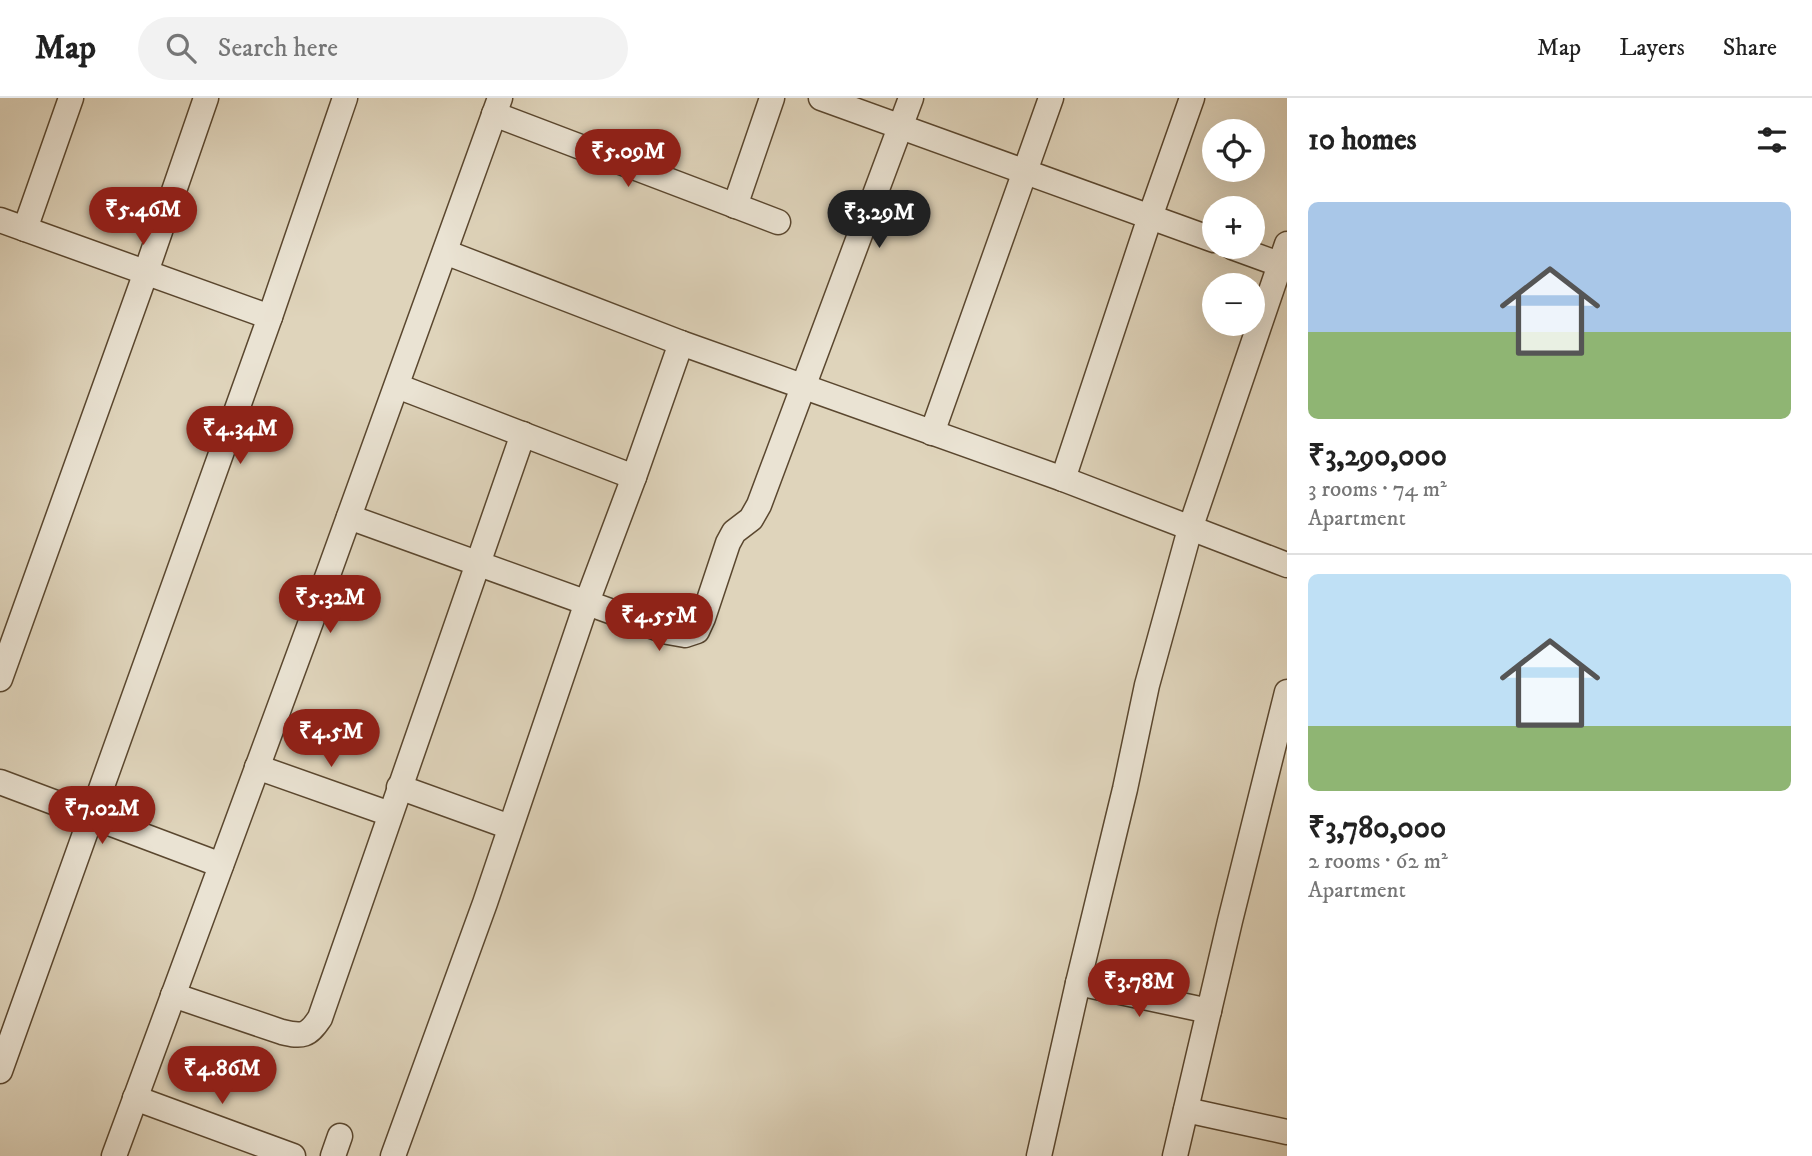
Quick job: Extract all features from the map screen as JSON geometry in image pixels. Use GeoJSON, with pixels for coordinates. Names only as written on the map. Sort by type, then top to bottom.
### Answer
{"type":"FeatureCollection","features":[{"type":"Feature","properties":{"kind":"street"},"geometry":{"type":"LineString","coordinates":[[25,229],[71,98]]}},
{"type":"Feature","properties":{"kind":"street"},"geometry":{"type":"LineString","coordinates":[[0,679],[206,98]]}},
{"type":"Feature","properties":{"kind":"street"},"geometry":{"type":"LineString","coordinates":[[0,1071],[270,317],[345,98]]}},
{"type":"Feature","properties":{"kind":"street"},"geometry":{"type":"LineString","coordinates":[[735,206],[772,98]]}},
{"type":"Feature","properties":{"kind":"street"},"geometry":{"type":"LineString","coordinates":[[821,98],[1202,236]]}},
{"type":"Feature","properties":{"kind":"street"},"geometry":{"type":"LineString","coordinates":[[349,517],[668,632],[685,635],[697,631],[728,542],[734,532],[751,519],[759,505],[911,98]]}},
{"type":"Feature","properties":{"kind":"street"},"geometry":{"type":"LineString","coordinates":[[932,433],[1051,98]]}},
{"type":"Feature","properties":{"kind":"street"},"geometry":{"type":"LineString","coordinates":[[1063,479],[1192,98]]}},
{"type":"Feature","properties":{"kind":"street"},"geometry":{"type":"LineString","coordinates":[[114,1156],[497,106],[778,222]]}},
{"type":"Feature","properties":{"kind":"street"},"geometry":{"type":"LineString","coordinates":[[0,219],[270,317]]}},
{"type":"Feature","properties":{"kind":"street"},"geometry":{"type":"LineString","coordinates":[[445,252],[681,343],[1063,479],[1287,565]]}},
{"type":"Feature","properties":{"kind":"street"},"geometry":{"type":"LineString","coordinates":[[1039,1156],[1147,685],[1190,529],[1285,258],[1265,254]]}},
{"type":"Feature","properties":{"kind":"street"},"geometry":{"type":"LineString","coordinates":[[393,1156],[485,903],[587,602],[681,343]]}},
{"type":"Feature","properties":{"kind":"street"},"geometry":{"type":"LineString","coordinates":[[397,386],[634,477]]}},
{"type":"Feature","properties":{"kind":"street"},"geometry":{"type":"LineString","coordinates":[[173,995],[298,1036],[311,1031],[320,1018],[523,434]]}},
{"type":"Feature","properties":{"kind":"street"},"geometry":{"type":"LineString","coordinates":[[1175,1156],[1287,692]]}},
{"type":"Feature","properties":{"kind":"street"},"geometry":{"type":"LineString","coordinates":[[257,767],[390,814]]}},
{"type":"Feature","properties":{"kind":"street"},"geometry":{"type":"LineString","coordinates":[[0,782],[221,865]]}},
{"type":"Feature","properties":{"kind":"street"},"geometry":{"type":"LineString","coordinates":[[400,787],[510,827]]}},
{"type":"Feature","properties":{"kind":"street"},"geometry":{"type":"LineString","coordinates":[[1078,983],[1209,1011]]}},
{"type":"Feature","properties":{"kind":"street"},"geometry":{"type":"LineString","coordinates":[[135,1098],[284,1154]]}},
{"type":"Feature","properties":{"kind":"street"},"geometry":{"type":"LineString","coordinates":[[1186,1110],[1287,1132]]}}]}
